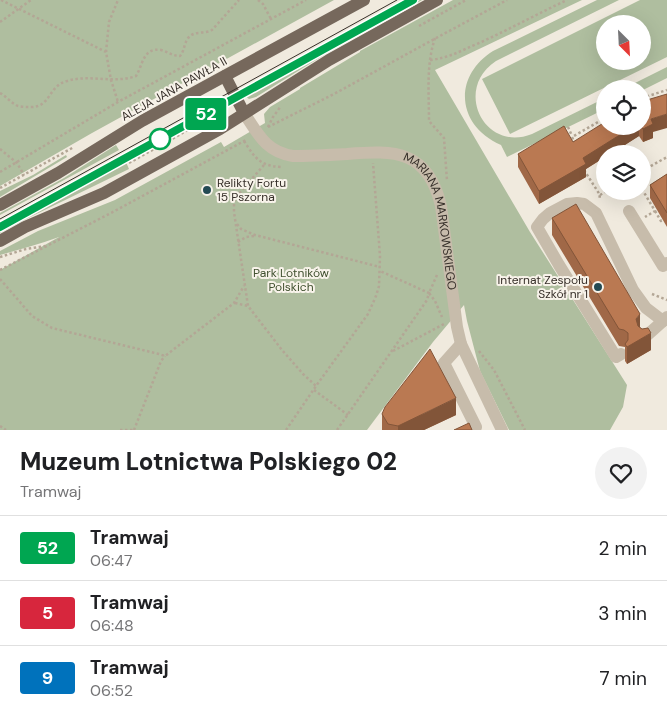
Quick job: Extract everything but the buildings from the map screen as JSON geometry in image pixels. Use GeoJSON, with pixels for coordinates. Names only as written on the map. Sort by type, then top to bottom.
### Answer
{"type":"FeatureCollection","features":[{"type":"Feature","properties":{"kind":"main road","name":"ALEJA JANA PAWŁA II"},"geometry":{"type":"LineString","coordinates":[[0,205],[58,173],[142,121],[364,0]]}},
{"type":"Feature","properties":{"kind":"main road"},"geometry":{"type":"LineString","coordinates":[[0,241],[25,227],[104,193],[212,133],[330,60],[437,0]]}},
{"type":"Feature","properties":{"kind":"main road"},"geometry":{"type":"LineString","coordinates":[[225,76],[244,113]]}},
{"type":"Feature","properties":{"kind":"street","name":"MARIANA MARKOWSKIEGO"},"geometry":{"type":"LineString","coordinates":[[244,113],[265,143],[282,154],[293,156],[392,153],[411,159],[427,172],[436,188],[441,206],[457,327],[461,344],[502,430]]}},
{"type":"Feature","properties":{"kind":"street"},"geometry":{"type":"LineString","coordinates":[[620,354],[616,357],[537,227],[550,213],[567,204],[577,202],[584,204],[596,213],[633,290],[646,308],[665,319],[644,338]]}},
{"type":"Feature","properties":{"kind":"street"},"geometry":{"type":"LineString","coordinates":[[629,211],[662,266],[667,263]]}},
{"type":"Feature","properties":{"kind":"street"},"geometry":{"type":"LineString","coordinates":[[461,344],[444,363],[476,427]]}},
{"type":"Feature","properties":{"kind":"path"},"geometry":{"type":"LineString","coordinates":[[1,0],[106,52]]}},
{"type":"Feature","properties":{"kind":"path"},"geometry":{"type":"LineString","coordinates":[[0,22],[31,0]]}},
{"type":"Feature","properties":{"kind":"path"},"geometry":{"type":"LineString","coordinates":[[118,0],[109,22],[106,52],[111,80],[118,102]]}},
{"type":"Feature","properties":{"kind":"path"},"geometry":{"type":"LineString","coordinates":[[0,93],[16,105],[31,107],[39,106],[46,102],[51,92],[59,84],[68,80],[87,77],[111,80],[131,78],[136,76],[145,55],[151,51],[162,50],[175,56],[180,56],[184,52],[187,39],[190,36],[212,30],[239,0]]}},
{"type":"Feature","properties":{"kind":"path"},"geometry":{"type":"LineString","coordinates":[[258,0],[263,4],[271,20]]}},
{"type":"Feature","properties":{"kind":"path"},"geometry":{"type":"LineString","coordinates":[[0,172],[118,102],[306,0]]}},
{"type":"Feature","properties":{"kind":"path"},"geometry":{"type":"LineString","coordinates":[[416,28],[466,0]]}},
{"type":"Feature","properties":{"kind":"path"},"geometry":{"type":"LineString","coordinates":[[284,103],[268,127],[334,94],[507,0]]}},
{"type":"Feature","properties":{"kind":"path"},"geometry":{"type":"LineString","coordinates":[[430,60],[447,57],[567,0]]}},
{"type":"Feature","properties":{"kind":"path"},"geometry":{"type":"LineString","coordinates":[[651,95],[667,90]]}},
{"type":"Feature","properties":{"kind":"path"},"geometry":{"type":"LineString","coordinates":[[129,163],[214,118],[202,97]]}},
{"type":"Feature","properties":{"kind":"path"},"geometry":{"type":"LineString","coordinates":[[566,143],[572,137],[596,123]]}},
{"type":"Feature","properties":{"kind":"path"},"geometry":{"type":"LineString","coordinates":[[568,127],[575,146]]}},
{"type":"Feature","properties":{"kind":"path"},"geometry":{"type":"LineString","coordinates":[[0,270],[251,138]]}},
{"type":"Feature","properties":{"kind":"path"},"geometry":{"type":"LineString","coordinates":[[244,141],[264,164],[283,167]]}},
{"type":"Feature","properties":{"kind":"path"},"geometry":{"type":"LineString","coordinates":[[228,143],[230,148]]}},
{"type":"Feature","properties":{"kind":"path"},"geometry":{"type":"LineString","coordinates":[[0,149],[17,163],[24,175]]}},
{"type":"Feature","properties":{"kind":"path"},"geometry":{"type":"LineString","coordinates":[[651,166],[667,157]]}},
{"type":"Feature","properties":{"kind":"path"},"geometry":{"type":"LineString","coordinates":[[286,430],[370,310],[376,296],[380,267],[373,162],[379,162]]}},
{"type":"Feature","properties":{"kind":"path"},"geometry":{"type":"LineString","coordinates":[[264,164],[236,197],[234,206],[248,306],[282,350],[316,386]]}},
{"type":"Feature","properties":{"kind":"path"},"geometry":{"type":"LineString","coordinates":[[584,169],[596,188]]}},
{"type":"Feature","properties":{"kind":"path"},"geometry":{"type":"LineString","coordinates":[[596,213],[599,200]]}},
{"type":"Feature","properties":{"kind":"path"},"geometry":{"type":"LineString","coordinates":[[648,200],[661,221],[663,220]]}},
{"type":"Feature","properties":{"kind":"path"},"geometry":{"type":"LineString","coordinates":[[636,222],[655,211]]}},
{"type":"Feature","properties":{"kind":"path"},"geometry":{"type":"LineString","coordinates":[[236,223],[241,229],[255,236],[380,267]]}},
{"type":"Feature","properties":{"kind":"path"},"geometry":{"type":"LineString","coordinates":[[238,242],[246,237],[255,236]]}},
{"type":"Feature","properties":{"kind":"path"},"geometry":{"type":"LineString","coordinates":[[0,257],[26,249],[49,245]]}},
{"type":"Feature","properties":{"kind":"path"},"geometry":{"type":"LineString","coordinates":[[337,430],[427,300],[438,269]]}},
{"type":"Feature","properties":{"kind":"path"},"geometry":{"type":"LineString","coordinates":[[380,271],[429,293],[435,301],[448,330]]}},
{"type":"Feature","properties":{"kind":"path"},"geometry":{"type":"LineString","coordinates":[[0,279],[32,316],[52,328],[164,356]]}},
{"type":"Feature","properties":{"kind":"path"},"geometry":{"type":"LineString","coordinates":[[120,430],[135,430],[164,356],[234,303],[244,286]]}},
{"type":"Feature","properties":{"kind":"path"},"geometry":{"type":"LineString","coordinates":[[234,303],[248,306]]}},
{"type":"Feature","properties":{"kind":"path"},"geometry":{"type":"LineString","coordinates":[[391,352],[445,323]]}},
{"type":"Feature","properties":{"kind":"path"},"geometry":{"type":"LineString","coordinates":[[479,350],[494,370],[525,430]]}},
{"type":"Feature","properties":{"kind":"path"},"geometry":{"type":"LineString","coordinates":[[314,390],[348,415]]}},
{"type":"Feature","properties":{"kind":"path"},"geometry":{"type":"LineString","coordinates":[[0,426],[6,430]]}},
{"type":"Feature","properties":{"kind":"green space"},"geometry":{"type":"Polygon","coordinates":[[[0,0],[334,0],[92,133],[0,186],[0,0]]]}},
{"type":"Feature","properties":{"kind":"green space"},"geometry":{"type":"Polygon","coordinates":[[[422,0],[324,55],[256,97],[249,99],[245,96],[422,0]]]}},
{"type":"Feature","properties":{"kind":"green space","name":"Park Lotników Polskich"},"geometry":{"type":"Polygon","coordinates":[[[453,0],[582,0],[435,70],[530,232],[627,385],[623,407],[610,430],[509,430],[480,371],[464,305],[433,342],[367,430],[0,430],[0,270],[59,237],[0,255],[0,251],[38,231],[115,200],[221,142],[224,147],[265,123],[264,114],[270,107],[360,51],[453,0]]]}},
{"type":"Feature","properties":{"kind":"green space"},"geometry":{"type":"Polygon","coordinates":[[[597,0],[619,0],[496,61],[483,73],[477,87],[476,101],[480,115],[488,127],[500,135],[515,137],[532,134],[596,102],[596,113],[507,157],[501,145],[486,137],[475,126],[468,114],[465,101],[466,87],[471,74],[480,62],[493,51],[597,0]]]}},
{"type":"Feature","properties":{"kind":"green space"},"geometry":{"type":"Polygon","coordinates":[[[640,0],[667,0],[667,57],[651,65],[651,15],[610,15],[640,0]]]}},
{"type":"Feature","properties":{"kind":"green space"},"geometry":{"type":"Polygon","coordinates":[[[596,22],[596,70],[640,70],[620,80],[596,80],[596,92],[510,134],[482,79],[596,22]]]}},
{"type":"Feature","properties":{"kind":"green space"},"geometry":{"type":"Polygon","coordinates":[[[667,67],[667,78],[651,86],[651,80],[641,80],[667,67]]]}},
{"type":"Feature","properties":{"kind":"green space"},"geometry":{"type":"Polygon","coordinates":[[[116,145],[119,150],[0,215],[0,213],[64,178],[116,145]]]}},
{"type":"Feature","properties":{"kind":"green space"},"geometry":{"type":"Polygon","coordinates":[[[66,155],[67,157],[0,197],[0,191],[33,175],[66,155]]]}},
{"type":"Feature","properties":{"kind":"green space"},"geometry":{"type":"Polygon","coordinates":[[[126,162],[129,169],[0,233],[0,231],[126,162]]]}},
{"type":"Feature","properties":{"kind":"tram line"},"geometry":{"type":"LineString","coordinates":[[0,219],[397,0]]}},
{"type":"Feature","properties":{"kind":"tram line"},"geometry":{"type":"LineString","coordinates":[[0,227],[413,0]]}},
{"type":"Feature","properties":{"kind":"tram line","name":"52"},"geometry":{"type":"LineString","coordinates":[[0,227],[413,0]]}},
{"type":"Feature","properties":{"kind":"place","name":"Relikty Fortu 15 Pszorna"},"geometry":{"type":"Point","coordinates":[207,190]}},
{"type":"Feature","properties":{"kind":"place","name":"Internat Zespołu Szkół nr 1"},"geometry":{"type":"Point","coordinates":[598,287]}}]}
